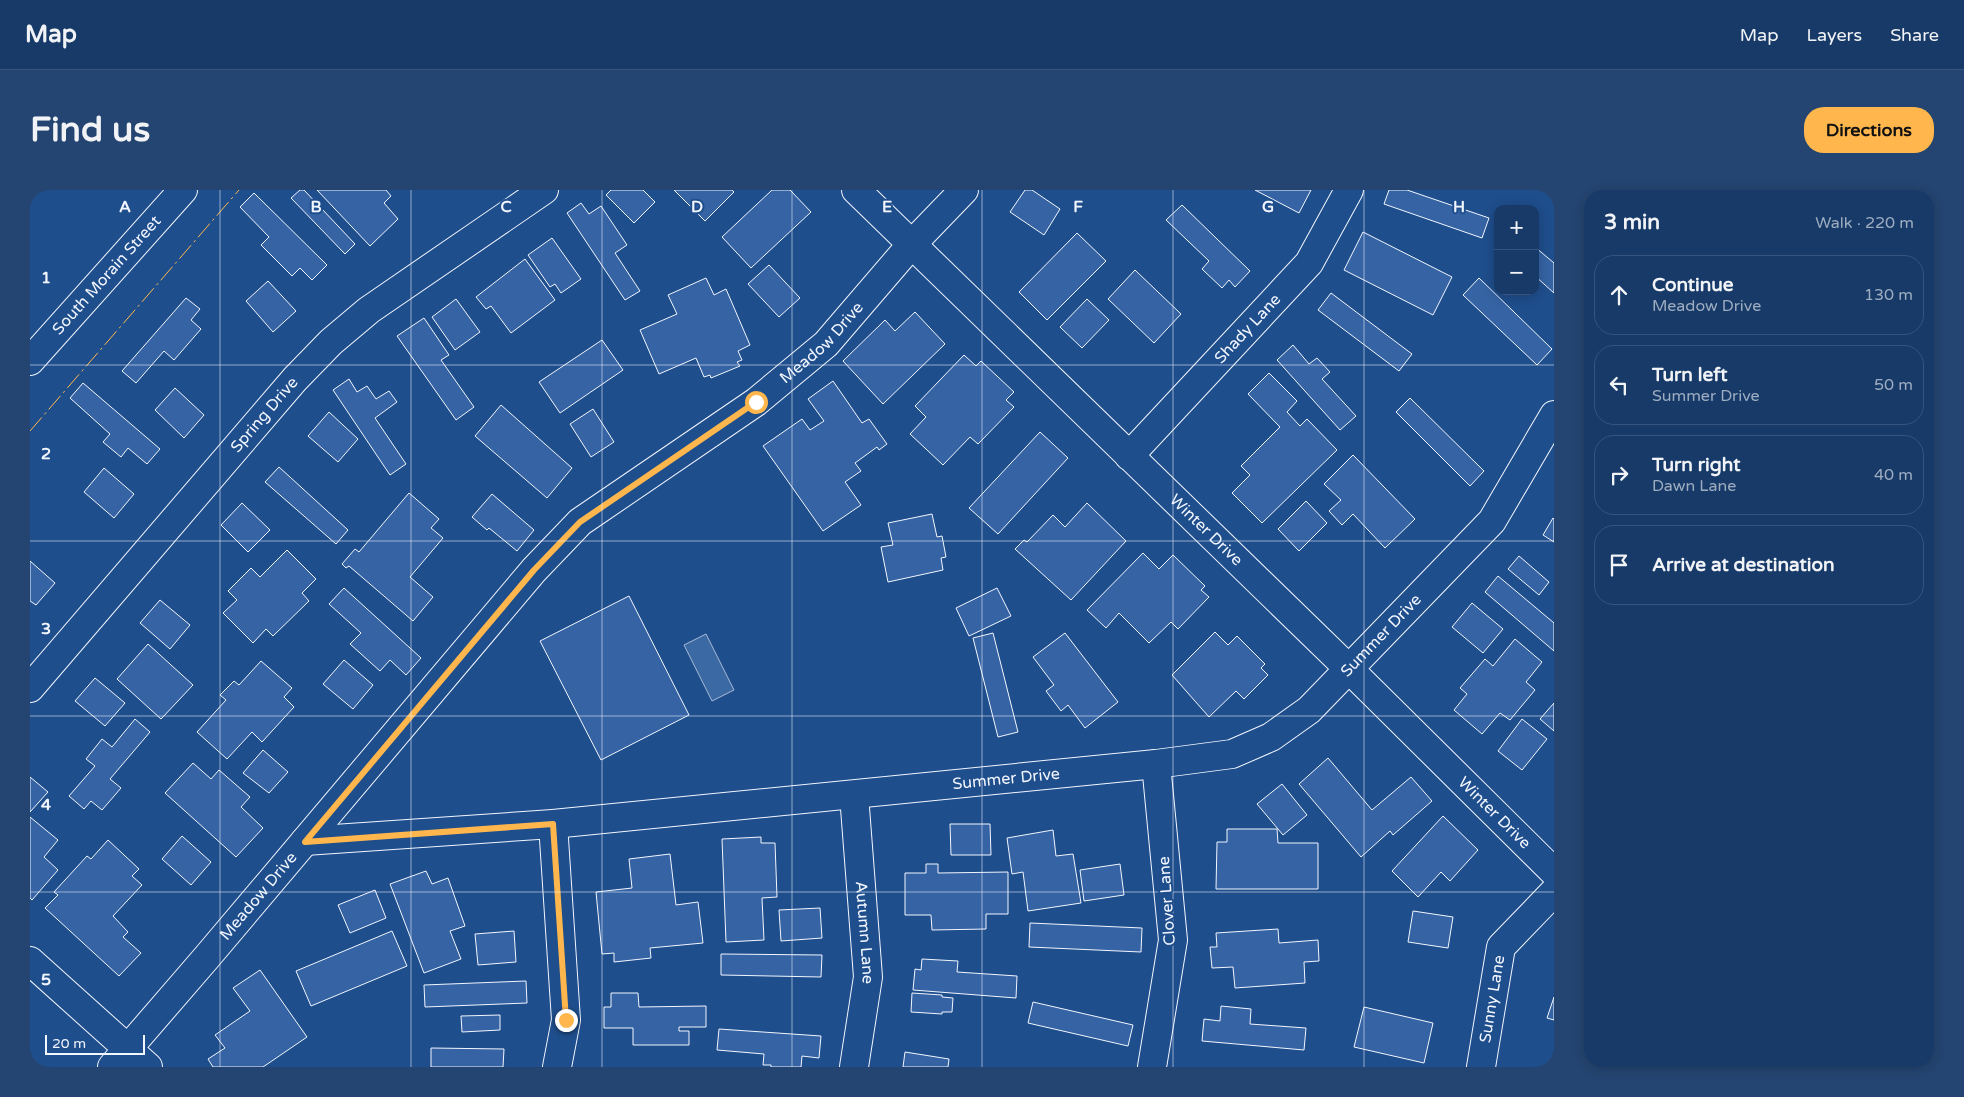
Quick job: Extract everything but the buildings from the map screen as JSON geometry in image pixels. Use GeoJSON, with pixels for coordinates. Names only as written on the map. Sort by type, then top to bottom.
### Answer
{"type":"FeatureCollection","features":[{"type":"Feature","properties":{"kind":"street","name":"South Morain Street"},"geometry":{"type":"LineString","coordinates":[[30,361],[183,190]]}},
{"type":"Feature","properties":{"kind":"street","name":"Spring Drive"},"geometry":{"type":"LineString","coordinates":[[30,688],[295,379],[331,342],[369,310],[544,190]]}},
{"type":"Feature","properties":{"kind":"street","name":"Winter Drive"},"geometry":{"type":"LineString","coordinates":[[856,190],[1348,668],[1554,872]]}},
{"type":"Feature","properties":{"kind":"street","name":"Meadow Drive"},"geometry":{"type":"LineString","coordinates":[[130,1061],[305,842],[534,570],[580,522],[756,402],[826,344],[911,244],[964,190]]}},
{"type":"Feature","properties":{"kind":"street","name":"Shady Lane"},"geometry":{"type":"LineString","coordinates":[[1129,456],[1309,263],[1349,190]]}},
{"type":"Feature","properties":{"kind":"street","name":"Summer Drive"},"geometry":{"type":"LineString","coordinates":[[305,842],[553,824],[1156,764],[1232,754],[1271,737],[1309,710],[1492,521],[1554,414]]}},
{"type":"Feature","properties":{"kind":"street","name":"Clover Lane"},"geometry":{"type":"LineString","coordinates":[[1152,1067],[1173,940],[1156,764]]}},
{"type":"Feature","properties":{"kind":"street","name":"Autumn Lane"},"geometry":{"type":"LineString","coordinates":[[854,795],[868,977],[854,1067]]}},
{"type":"Feature","properties":{"kind":"street"},"geometry":{"type":"LineString","coordinates":[[553,824],[566,1020],[558,1067]]}},
{"type":"Feature","properties":{"kind":"street","name":"Sunny Lane"},"geometry":{"type":"LineString","coordinates":[[1481,1067],[1501,947],[1554,892]]}},
{"type":"Feature","properties":{"kind":"street"},"geometry":{"type":"LineString","coordinates":[[30,961],[130,1061]]}},
{"type":"Feature","properties":{"kind":"water"},"geometry":{"type":"Polygon","coordinates":[[[706,634],[734,690],[712,701],[684,645],[706,634]]]}},
{"type":"Feature","properties":{"kind":"power"},"geometry":{"type":"LineString","coordinates":[[30,431],[239,190]]}},
{"type":"Feature","properties":{"kind":"route"},"geometry":{"type":"LineString","coordinates":[[566,1020],[553,824],[305,842],[534,570],[580,522],[756,402]]}}]}
